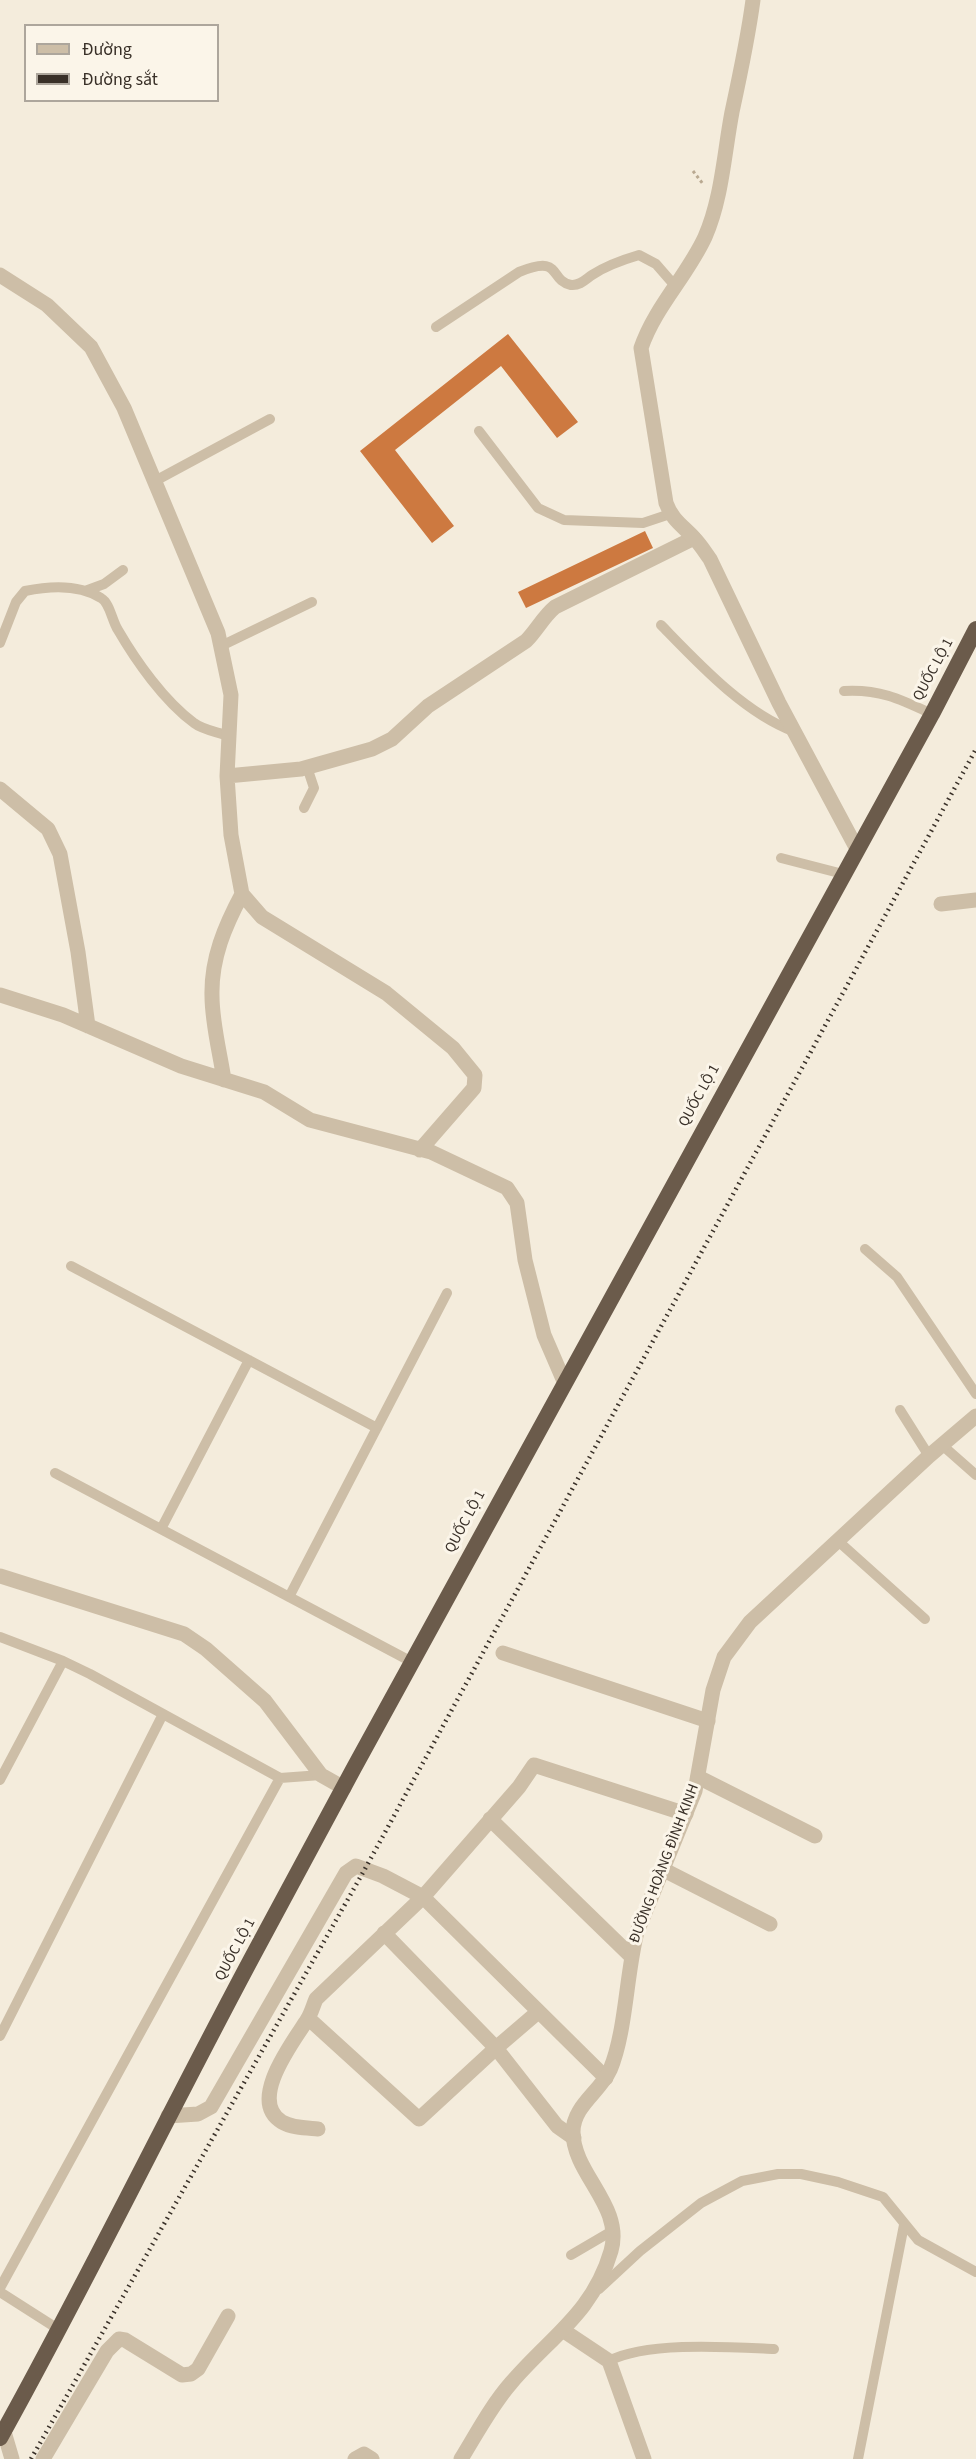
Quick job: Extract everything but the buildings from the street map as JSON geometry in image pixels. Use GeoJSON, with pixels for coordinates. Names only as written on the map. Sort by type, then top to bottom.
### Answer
{"type":"FeatureCollection","features":[{"type":"Feature","properties":{"kind":"highway","name":"QUỐC LỘ 1"},"geometry":{"type":"LineString","coordinates":[[2,2435],[168,2116],[563,1379],[932,714],[976,629]]}},
{"type":"Feature","properties":{"kind":"street"},"geometry":{"type":"LineString","coordinates":[[753,0],[748,41],[732,112],[717,202],[704,238],[676,287],[647,329],[641,348],[666,503],[670,514],[678,525],[694,538],[710,559],[724,584],[795,732],[857,849]]}},
{"type":"Feature","properties":{"kind":"street"},"geometry":{"type":"LineString","coordinates":[[0,275],[47,305],[92,347],[124,408],[218,633],[231,695],[227,776],[231,835],[242,894],[261,917],[386,993],[453,1048],[475,1076],[474,1088],[420,1150]]}},
{"type":"Feature","properties":{"kind":"street"},"geometry":{"type":"LineString","coordinates":[[227,776],[307,767],[350,757],[392,739],[428,706],[526,641],[537,630],[545,615],[555,607],[694,538]]}},
{"type":"Feature","properties":{"kind":"street"},"geometry":{"type":"LineString","coordinates":[[0,789],[48,829],[60,854],[78,952],[88,1026]]}},
{"type":"Feature","properties":{"kind":"street"},"geometry":{"type":"LineString","coordinates":[[224,1080],[212,996],[216,954],[225,926],[242,894]]}},
{"type":"Feature","properties":{"kind":"street"},"geometry":{"type":"LineString","coordinates":[[940,904],[976,900]]}},
{"type":"Feature","properties":{"kind":"street"},"geometry":{"type":"LineString","coordinates":[[0,995],[88,1026],[181,1066],[264,1092],[310,1120],[431,1152],[507,1188],[517,1203],[525,1260],[544,1335],[563,1379]]}},
{"type":"Feature","properties":{"kind":"street","name":"ĐƯỜNG HOÀNG ĐÌNH KINH"},"geometry":{"type":"LineString","coordinates":[[574,2138],[573,2128],[576,2118],[606,2078],[616,2051],[637,1932],[695,1791],[713,1690],[724,1657],[750,1622],[929,1456],[976,1416]]}},
{"type":"Feature","properties":{"kind":"street"},"geometry":{"type":"LineString","coordinates":[[0,1576],[184,1634],[206,1649],[265,1701],[321,1775],[344,1788]]}},
{"type":"Feature","properties":{"kind":"street"},"geometry":{"type":"LineString","coordinates":[[503,1653],[708,1722]]}},
{"type":"Feature","properties":{"kind":"street"},"geometry":{"type":"LineString","coordinates":[[318,2129],[282,2122],[274,2115],[270,2101],[275,2071],[321,1994],[423,1897],[519,1787],[534,1765],[686,1814]]}},
{"type":"Feature","properties":{"kind":"street"},"geometry":{"type":"LineString","coordinates":[[698,1777],[815,1836]]}},
{"type":"Feature","properties":{"kind":"street"},"geometry":{"type":"LineString","coordinates":[[490,1819],[631,1956]]}},
{"type":"Feature","properties":{"kind":"street"},"geometry":{"type":"LineString","coordinates":[[168,2116],[198,2114],[211,2107],[348,1870],[356,1866],[423,1897],[606,2078]]}},
{"type":"Feature","properties":{"kind":"street"},"geometry":{"type":"LineString","coordinates":[[662,1869],[770,1924]]}},
{"type":"Feature","properties":{"kind":"street"},"geometry":{"type":"LineString","coordinates":[[384,1934],[496,2048],[552,2121],[574,2138],[577,2151],[603,2202],[612,2231],[612,2248],[593,2295],[564,2331],[512,2382],[489,2411],[461,2459]]}},
{"type":"Feature","properties":{"kind":"street"},"geometry":{"type":"LineString","coordinates":[[308,2018],[419,2119],[538,2012]]}},
{"type":"Feature","properties":{"kind":"street"},"geometry":{"type":"LineString","coordinates":[[43,2459],[115,2341],[119,2338],[125,2340],[182,2375],[191,2374],[198,2369],[228,2316]]}},
{"type":"Feature","properties":{"kind":"street"},"geometry":{"type":"LineString","coordinates":[[564,2331],[609,2361],[644,2459]]}},
{"type":"Feature","properties":{"kind":"street"},"geometry":{"type":"LineString","coordinates":[[2,2435],[12,2459]]}},
{"type":"Feature","properties":{"kind":"street"},"geometry":{"type":"LineString","coordinates":[[355,2459],[364,2454],[372,2459]]}},
{"type":"Feature","properties":{"kind":"lane"},"geometry":{"type":"LineString","coordinates":[[436,327],[530,267],[546,265],[553,268],[564,281],[572,285],[582,283],[616,261],[639,255],[656,264],[676,287]]}},
{"type":"Feature","properties":{"kind":"lane"},"geometry":{"type":"LineString","coordinates":[[155,481],[270,419]]}},
{"type":"Feature","properties":{"kind":"lane"},"geometry":{"type":"LineString","coordinates":[[479,431],[538,508],[564,520],[644,523],[670,514]]}},
{"type":"Feature","properties":{"kind":"lane"},"geometry":{"type":"LineString","coordinates":[[85,591],[104,584],[123,570]]}},
{"type":"Feature","properties":{"kind":"lane"},"geometry":{"type":"LineString","coordinates":[[0,643],[16,602],[24,591],[49,586],[85,591],[104,598],[111,619],[141,666],[172,702],[195,724],[228,736]]}},
{"type":"Feature","properties":{"kind":"lane"},"geometry":{"type":"LineString","coordinates":[[221,646],[312,602]]}},
{"type":"Feature","properties":{"kind":"lane"},"geometry":{"type":"LineString","coordinates":[[661,626],[732,694],[778,725],[795,732]]}},
{"type":"Feature","properties":{"kind":"lane"},"geometry":{"type":"LineString","coordinates":[[844,690],[882,693],[932,714]]}},
{"type":"Feature","properties":{"kind":"lane"},"geometry":{"type":"LineString","coordinates":[[304,808],[314,788],[307,767]]}},
{"type":"Feature","properties":{"kind":"lane"},"geometry":{"type":"LineString","coordinates":[[781,858],[843,874]]}},
{"type":"Feature","properties":{"kind":"lane"},"geometry":{"type":"LineString","coordinates":[[865,1249],[897,1277],[976,1394]]}},
{"type":"Feature","properties":{"kind":"lane"},"geometry":{"type":"LineString","coordinates":[[71,1266],[377,1428]]}},
{"type":"Feature","properties":{"kind":"lane"},"geometry":{"type":"LineString","coordinates":[[289,1597],[447,1293]]}},
{"type":"Feature","properties":{"kind":"lane"},"geometry":{"type":"LineString","coordinates":[[161,1529],[249,1360]]}},
{"type":"Feature","properties":{"kind":"lane"},"geometry":{"type":"LineString","coordinates":[[900,1410],[929,1456]]}},
{"type":"Feature","properties":{"kind":"lane"},"geometry":{"type":"LineString","coordinates":[[942,1445],[976,1475]]}},
{"type":"Feature","properties":{"kind":"lane"},"geometry":{"type":"LineString","coordinates":[[55,1473],[412,1662]]}},
{"type":"Feature","properties":{"kind":"lane"},"geometry":{"type":"LineString","coordinates":[[838,1541],[925,1619]]}},
{"type":"Feature","properties":{"kind":"lane"},"geometry":{"type":"LineString","coordinates":[[0,1637],[63,1661],[280,1778],[321,1775]]}},
{"type":"Feature","properties":{"kind":"lane"},"geometry":{"type":"LineString","coordinates":[[0,1780],[63,1661]]}},
{"type":"Feature","properties":{"kind":"lane"},"geometry":{"type":"LineString","coordinates":[[0,2036],[163,1714]]}},
{"type":"Feature","properties":{"kind":"lane"},"geometry":{"type":"LineString","coordinates":[[58,2330],[0,2290],[280,1778]]}},
{"type":"Feature","properties":{"kind":"lane"},"geometry":{"type":"LineString","coordinates":[[593,2295],[640,2252],[701,2204],[742,2181],[778,2174],[801,2174],[838,2182],[883,2197],[918,2240],[976,2272]]}},
{"type":"Feature","properties":{"kind":"lane"},"geometry":{"type":"LineString","coordinates":[[858,2459],[904,2225]]}},
{"type":"Feature","properties":{"kind":"lane"},"geometry":{"type":"LineString","coordinates":[[571,2256],[612,2231]]}},
{"type":"Feature","properties":{"kind":"lane"},"geometry":{"type":"LineString","coordinates":[[609,2361],[622,2354],[646,2350],[713,2346],[774,2349]]}},
{"type":"Feature","properties":{"kind":"railway"},"geometry":{"type":"LineString","coordinates":[[31,2459],[365,1869],[976,749]]}}]}
